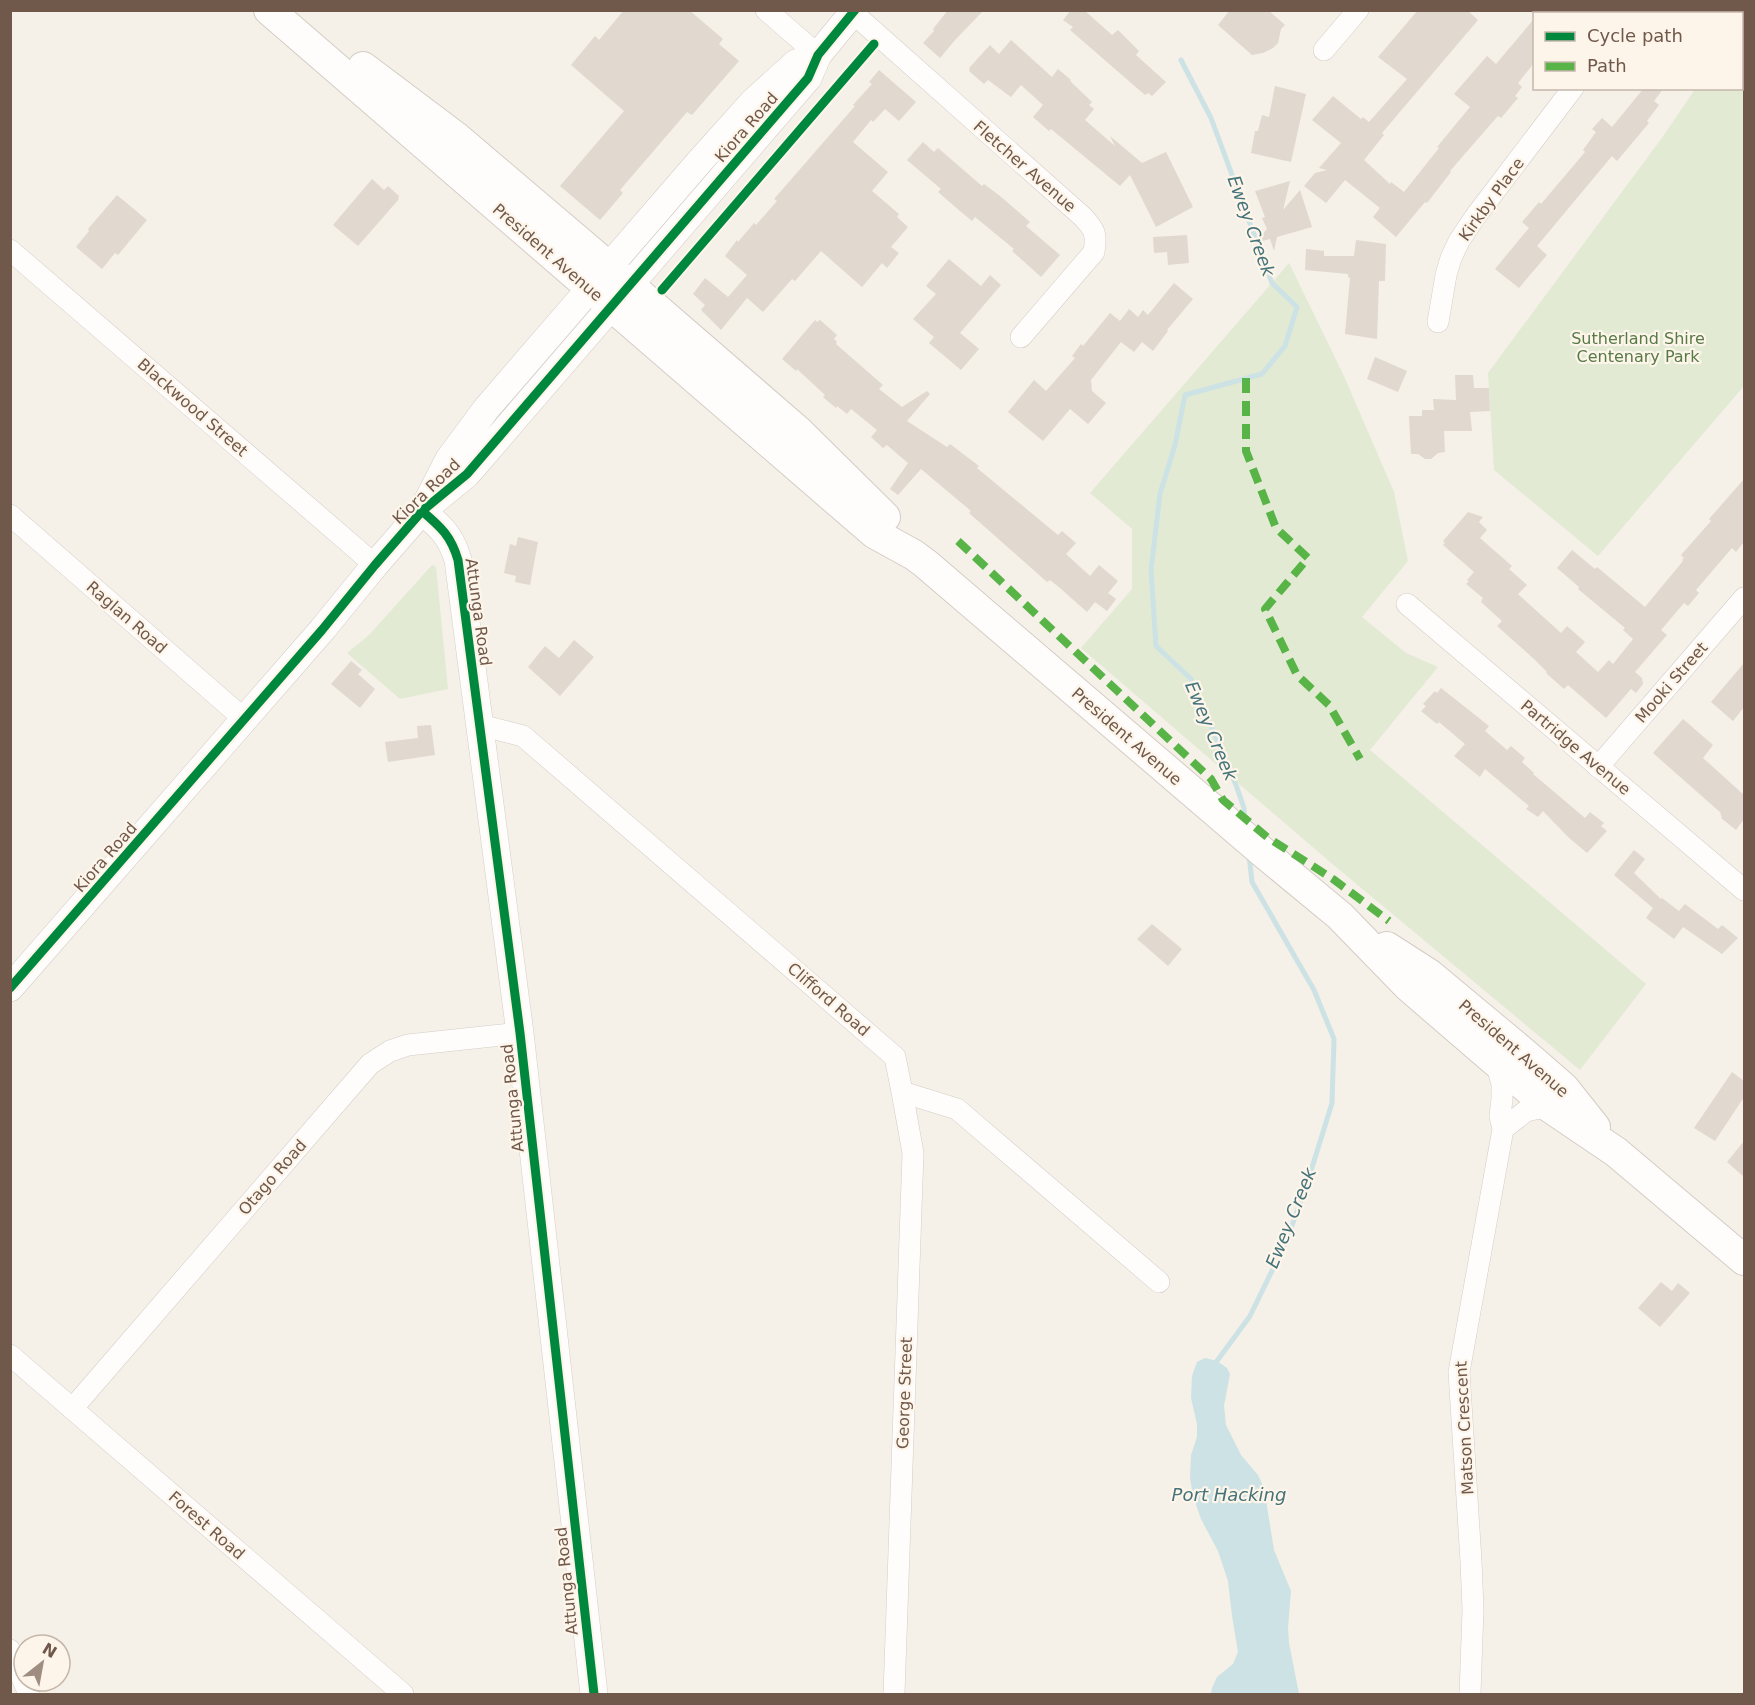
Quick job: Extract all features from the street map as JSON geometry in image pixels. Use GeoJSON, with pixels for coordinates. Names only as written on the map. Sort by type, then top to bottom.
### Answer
{"type":"FeatureCollection","features":[{"type":"Feature","properties":{"kind":"main road","name":"President Avenue"},"geometry":{"type":"LineString","coordinates":[[269,10],[611,288],[797,430],[887,518],[914,555],[1340,916],[1409,987],[1496,1062],[1548,1106],[1616,1152],[1744,1260]]}},
{"type":"Feature","properties":{"kind":"main road","name":"President Avenue"},"geometry":{"type":"LineString","coordinates":[[296,10],[367,70],[479,156],[611,288]]}},
{"type":"Feature","properties":{"kind":"main road","name":"President Avenue"},"geometry":{"type":"LineString","coordinates":[[1340,916],[1429,974],[1525,1054],[1564,1088],[1616,1152]]}},
{"type":"Feature","properties":{"kind":"street"},"geometry":{"type":"LineString","coordinates":[[766,10],[818,55]]}},
{"type":"Feature","properties":{"kind":"street"},"geometry":{"type":"LineString","coordinates":[[1324,50],[1358,10]]}},
{"type":"Feature","properties":{"kind":"street","name":"Kiora Road"},"geometry":{"type":"LineString","coordinates":[[10,988],[422,512],[449,459],[480,417],[611,288],[808,78],[818,55],[854,12]]}},
{"type":"Feature","properties":{"kind":"street","name":"Fletcher Avenue"},"geometry":{"type":"LineString","coordinates":[[854,12],[1094,229],[1096,240],[1094,252],[1021,337]]}},
{"type":"Feature","properties":{"kind":"street","name":"Kirkby Place"},"geometry":{"type":"LineString","coordinates":[[1438,322],[1446,275],[1451,258],[1460,241],[1571,90]]}},
{"type":"Feature","properties":{"kind":"street","name":"Blackwood Street"},"geometry":{"type":"LineString","coordinates":[[10,250],[375,565]]}},
{"type":"Feature","properties":{"kind":"street","name":"Attunga Road"},"geometry":{"type":"LineString","coordinates":[[422,512],[443,529],[453,544],[458,560],[520,1033],[594,1695]]}},
{"type":"Feature","properties":{"kind":"street","name":"Raglan Road"},"geometry":{"type":"LineString","coordinates":[[10,515],[244,719]]}},
{"type":"Feature","properties":{"kind":"street","name":"Mooki Street"},"geometry":{"type":"LineString","coordinates":[[1598,766],[1744,598]]}},
{"type":"Feature","properties":{"kind":"street","name":"Partridge Avenue"},"geometry":{"type":"LineString","coordinates":[[1407,604],[1744,890]]}},
{"type":"Feature","properties":{"kind":"street","name":"Clifford Road"},"geometry":{"type":"LineString","coordinates":[[480,725],[523,736],[896,1057],[902,1092]]}},
{"type":"Feature","properties":{"kind":"street","name":"Otago Road"},"geometry":{"type":"LineString","coordinates":[[72,1409],[370,1064],[390,1051],[408,1045],[520,1033]]}},
{"type":"Feature","properties":{"kind":"street","name":"Matson Crescent"},"geometry":{"type":"LineString","coordinates":[[1470,1695],[1473,1610],[1459,1372],[1503,1129],[1500,1116],[1502,1084],[1496,1062]]}},
{"type":"Feature","properties":{"kind":"street"},"geometry":{"type":"LineString","coordinates":[[902,1092],[957,1109],[1159,1282]]}},
{"type":"Feature","properties":{"kind":"street","name":"George Street"},"geometry":{"type":"LineString","coordinates":[[894,1695],[913,1154],[902,1092]]}},
{"type":"Feature","properties":{"kind":"street"},"geometry":{"type":"LineString","coordinates":[[1503,1129],[1526,1111],[1548,1106]]}},
{"type":"Feature","properties":{"kind":"street","name":"Forest Road"},"geometry":{"type":"LineString","coordinates":[[10,1355],[403,1695]]}},
{"type":"Feature","properties":{"kind":"street"},"geometry":{"type":"LineString","coordinates":[[10,1650],[29,1695]]}},
{"type":"Feature","properties":{"kind":"green space","name":"Sutherland Shire Centenary Park"},"geometry":{"type":"Polygon","coordinates":[[[1743,38],[1744,386],[1598,556],[1494,470],[1488,373],[1664,135],[1694,90],[1743,90],[1743,38]]]}},
{"type":"Feature","properties":{"kind":"green space"},"geometry":{"type":"Polygon","coordinates":[[[1289,263],[1344,376],[1394,492],[1408,561],[1362,617],[1406,653],[1438,667],[1370,750],[1646,984],[1580,1070],[1330,862],[1081,648],[1132,589],[1132,529],[1090,493],[1289,263]]]}},
{"type":"Feature","properties":{"kind":"green space"},"geometry":{"type":"Polygon","coordinates":[[[432,565],[436,567],[448,689],[400,699],[347,653],[369,635],[432,565]]]}},
{"type":"Feature","properties":{"kind":"water","name":"Port Hacking"},"geometry":{"type":"Polygon","coordinates":[[[1205,1358],[1217,1361],[1227,1368],[1230,1374],[1224,1406],[1226,1425],[1241,1455],[1258,1475],[1264,1488],[1274,1550],[1291,1591],[1289,1643],[1299,1694],[1211,1694],[1217,1677],[1233,1664],[1238,1652],[1228,1581],[1218,1551],[1201,1519],[1190,1478],[1191,1455],[1197,1437],[1197,1424],[1191,1398],[1192,1376],[1197,1362],[1205,1358]]]}},
{"type":"Feature","properties":{"kind":"building"},"geometry":{"type":"Polygon","coordinates":[[[624,10],[689,10],[723,39],[719,44],[739,61],[692,115],[687,112],[620,190],[623,193],[600,220],[560,186],[624,111],[571,65],[595,36],[599,40],[624,10]]]}},
{"type":"Feature","properties":{"kind":"building"},"geometry":{"type":"Polygon","coordinates":[[[948,10],[984,10],[940,58],[923,43],[948,10]]]}},
{"type":"Feature","properties":{"kind":"building"},"geometry":{"type":"Polygon","coordinates":[[[1071,10],[1084,10],[1112,35],[1118,30],[1139,51],[1136,55],[1166,82],[1152,96],[1148,93],[1145,95],[1070,30],[1073,27],[1063,20],[1071,10]]]}},
{"type":"Feature","properties":{"kind":"building"},"geometry":{"type":"Polygon","coordinates":[[[1230,10],[1268,10],[1285,25],[1281,29],[1278,43],[1263,53],[1252,55],[1218,25],[1230,10]]]}},
{"type":"Feature","properties":{"kind":"building"},"geometry":{"type":"Polygon","coordinates":[[[1418,10],[1467,10],[1478,20],[1382,133],[1384,135],[1364,160],[1390,184],[1391,182],[1404,192],[1470,107],[1454,94],[1487,56],[1496,64],[1533,20],[1533,64],[1518,83],[1522,87],[1515,96],[1518,98],[1501,118],[1498,116],[1490,125],[1450,171],[1427,203],[1425,202],[1396,237],[1373,217],[1380,208],[1345,180],[1326,203],[1304,186],[1315,173],[1327,170],[1319,168],[1341,143],[1312,120],[1333,96],[1361,119],[1363,117],[1369,122],[1407,79],[1378,57],[1418,10]]]}},
{"type":"Feature","properties":{"kind":"building"},"geometry":{"type":"Polygon","coordinates":[[[1011,40],[1052,77],[1058,69],[1071,80],[1092,102],[1089,105],[1094,109],[1085,120],[1115,146],[1110,136],[1142,163],[1166,152],[1193,207],[1156,227],[1130,175],[1120,186],[1051,129],[1049,131],[1033,117],[1043,105],[1021,85],[1011,97],[988,80],[984,84],[969,71],[969,68],[990,45],[999,54],[1011,40]]]}},
{"type":"Feature","properties":{"kind":"building"},"geometry":{"type":"Polygon","coordinates":[[[879,70],[916,102],[899,121],[885,109],[873,122],[871,120],[853,142],[888,172],[872,191],[899,214],[897,217],[908,227],[891,247],[899,253],[887,268],[882,263],[862,287],[821,251],[795,281],[792,279],[763,312],[747,298],[721,330],[701,310],[705,305],[693,294],[705,278],[728,297],[747,275],[725,256],[737,240],[738,242],[754,223],[756,225],[777,201],[774,199],[855,106],[853,105],[872,84],[869,82],[879,70]]]}},
{"type":"Feature","properties":{"kind":"building"},"geometry":{"type":"Polygon","coordinates":[[[1275,86],[1306,94],[1291,162],[1251,153],[1255,131],[1258,131],[1262,115],[1269,117],[1275,86]]]}},
{"type":"Feature","properties":{"kind":"building"},"geometry":{"type":"Polygon","coordinates":[[[1642,90],[1662,90],[1654,101],[1659,105],[1647,121],[1649,123],[1617,161],[1612,156],[1537,246],[1547,255],[1519,288],[1495,269],[1529,228],[1522,222],[1539,202],[1541,204],[1585,152],[1583,150],[1596,132],[1592,129],[1602,118],[1612,127],[1642,90]]]}},
{"type":"Feature","properties":{"kind":"building"},"geometry":{"type":"Polygon","coordinates":[[[923,142],[934,152],[938,148],[982,186],[984,184],[1000,196],[1030,222],[1026,226],[1060,255],[1041,277],[1012,251],[1014,249],[975,217],[972,221],[938,192],[941,189],[907,160],[923,142]]]}},
{"type":"Feature","properties":{"kind":"building"},"geometry":{"type":"Polygon","coordinates":[[[372,179],[384,190],[388,186],[399,196],[399,199],[358,246],[333,225],[372,179]]]}},
{"type":"Feature","properties":{"kind":"building"},"geometry":{"type":"Polygon","coordinates":[[[1290,181],[1283,210],[1300,190],[1312,227],[1277,237],[1274,251],[1270,239],[1254,243],[1267,229],[1255,191],[1290,181]]]}},
{"type":"Feature","properties":{"kind":"building"},"geometry":{"type":"Polygon","coordinates":[[[117,195],[147,220],[118,255],[115,253],[102,269],[76,247],[117,195]]]}},
{"type":"Feature","properties":{"kind":"building"},"geometry":{"type":"Polygon","coordinates":[[[1187,235],[1189,263],[1168,265],[1167,252],[1154,253],[1153,237],[1187,235]]]}},
{"type":"Feature","properties":{"kind":"building"},"geometry":{"type":"Polygon","coordinates":[[[1356,240],[1386,244],[1385,281],[1379,281],[1377,339],[1345,334],[1350,278],[1348,274],[1305,270],[1306,249],[1324,251],[1324,256],[1354,256],[1356,240]]]}},
{"type":"Feature","properties":{"kind":"building"},"geometry":{"type":"Polygon","coordinates":[[[949,259],[981,286],[990,275],[1001,285],[960,333],[979,349],[961,370],[929,343],[934,337],[913,319],[936,294],[926,286],[949,259]]]}},
{"type":"Feature","properties":{"kind":"building"},"geometry":{"type":"Polygon","coordinates":[[[1174,283],[1193,299],[1153,351],[1142,342],[1134,352],[1121,342],[1091,380],[1092,391],[1106,403],[1088,424],[1070,409],[1043,441],[1008,412],[1034,380],[1046,391],[1075,358],[1072,356],[1081,344],[1083,346],[1110,313],[1120,321],[1129,309],[1138,317],[1143,310],[1148,315],[1174,283]]]}},
{"type":"Feature","properties":{"kind":"building"},"geometry":{"type":"Polygon","coordinates":[[[815,320],[817,322],[820,320],[837,335],[834,339],[836,344],[883,385],[879,389],[902,407],[927,391],[930,394],[907,421],[947,447],[950,444],[979,466],[977,468],[1058,535],[1062,531],[1076,543],[1066,554],[1090,576],[1099,565],[1118,581],[1108,593],[1116,599],[1107,611],[1095,602],[1087,612],[1050,580],[1047,582],[969,513],[971,511],[921,469],[898,495],[890,489],[908,463],[887,445],[883,448],[871,437],[877,430],[851,409],[847,414],[837,406],[836,408],[797,369],[796,371],[782,359],[815,320]]]}},
{"type":"Feature","properties":{"kind":"building"},"geometry":{"type":"Polygon","coordinates":[[[1375,357],[1407,371],[1398,392],[1367,379],[1375,357]]]}},
{"type":"Feature","properties":{"kind":"building"},"geometry":{"type":"Polygon","coordinates":[[[1455,375],[1473,375],[1474,388],[1489,388],[1490,411],[1470,412],[1472,431],[1444,431],[1445,452],[1438,453],[1431,459],[1411,454],[1409,416],[1422,416],[1422,410],[1434,410],[1433,399],[1456,400],[1455,375]]]}},
{"type":"Feature","properties":{"kind":"building"},"geometry":{"type":"Polygon","coordinates":[[[1744,479],[1744,542],[1736,552],[1732,548],[1696,590],[1699,593],[1688,606],[1684,603],[1661,630],[1667,635],[1635,672],[1642,678],[1643,684],[1636,693],[1631,689],[1606,718],[1568,685],[1564,689],[1497,626],[1502,621],[1481,602],[1483,598],[1466,584],[1474,572],[1443,545],[1445,543],[1443,541],[1468,512],[1483,517],[1479,522],[1487,530],[1480,538],[1512,566],[1509,569],[1527,585],[1518,594],[1561,633],[1567,626],[1585,642],[1576,652],[1598,672],[1609,660],[1613,664],[1633,639],[1623,630],[1625,628],[1578,589],[1579,587],[1557,568],[1572,550],[1595,569],[1597,567],[1645,607],[1683,561],[1684,558],[1681,555],[1744,479]]]}},
{"type":"Feature","properties":{"kind":"building"},"geometry":{"type":"Polygon","coordinates":[[[518,537],[538,542],[530,585],[515,582],[516,576],[504,573],[510,544],[516,546],[518,537]]]}},
{"type":"Feature","properties":{"kind":"building"},"geometry":{"type":"Polygon","coordinates":[[[574,640],[594,657],[560,696],[528,667],[545,646],[559,658],[574,640]]]}},
{"type":"Feature","properties":{"kind":"building"},"geometry":{"type":"Polygon","coordinates":[[[351,661],[362,670],[358,674],[375,689],[360,708],[331,684],[351,661]]]}},
{"type":"Feature","properties":{"kind":"building"},"geometry":{"type":"Polygon","coordinates":[[[1744,663],[1744,707],[1733,721],[1711,702],[1744,663]]]}},
{"type":"Feature","properties":{"kind":"building"},"geometry":{"type":"Polygon","coordinates":[[[1441,688],[1489,726],[1485,731],[1507,750],[1511,746],[1525,758],[1522,762],[1533,774],[1585,818],[1590,812],[1604,823],[1601,826],[1607,831],[1587,853],[1543,811],[1538,817],[1526,809],[1529,806],[1485,769],[1480,777],[1454,756],[1465,744],[1439,722],[1437,724],[1421,711],[1426,706],[1423,704],[1441,688]]]}},
{"type":"Feature","properties":{"kind":"building"},"geometry":{"type":"Polygon","coordinates":[[[1683,719],[1713,745],[1703,758],[1744,795],[1744,819],[1736,830],[1721,818],[1721,813],[1653,753],[1683,719]]]}},
{"type":"Feature","properties":{"kind":"building"},"geometry":{"type":"Polygon","coordinates":[[[431,725],[435,755],[388,762],[385,742],[418,738],[417,726],[431,725]]]}},
{"type":"Feature","properties":{"kind":"building"},"geometry":{"type":"Polygon","coordinates":[[[1634,850],[1645,859],[1634,873],[1661,899],[1679,911],[1685,904],[1718,929],[1722,925],[1738,938],[1722,954],[1683,927],[1674,939],[1646,918],[1653,908],[1614,875],[1634,850]]]}},
{"type":"Feature","properties":{"kind":"building"},"geometry":{"type":"Polygon","coordinates":[[[1152,924],[1182,949],[1168,966],[1137,939],[1152,924]]]}},
{"type":"Feature","properties":{"kind":"building"},"geometry":{"type":"Polygon","coordinates":[[[1732,1072],[1744,1081],[1744,1097],[1715,1141],[1694,1128],[1732,1072]]]}},
{"type":"Feature","properties":{"kind":"building"},"geometry":{"type":"Polygon","coordinates":[[[1744,1141],[1744,1177],[1727,1162],[1744,1141]]]}},
{"type":"Feature","properties":{"kind":"building"},"geometry":{"type":"Polygon","coordinates":[[[1661,1282],[1672,1291],[1678,1283],[1690,1293],[1660,1327],[1638,1308],[1661,1282]]]}},
{"type":"Feature","properties":{"kind":"waterway","name":"Ewey Creek"},"geometry":{"type":"LineString","coordinates":[[1181,60],[1211,118],[1272,283],[1297,307],[1285,346],[1262,374],[1185,395],[1175,445],[1160,494],[1151,570],[1156,646],[1191,679],[1236,785],[1244,808],[1245,822]]}},
{"type":"Feature","properties":{"kind":"waterway","name":"Ewey Creek"},"geometry":{"type":"LineString","coordinates":[[1217,1361],[1250,1316],[1286,1242],[1332,1103],[1334,1039],[1314,990],[1252,882],[1249,855]]}},
{"type":"Feature","properties":{"kind":"marked path"},"geometry":{"type":"LineString","coordinates":[[1246,378],[1246,451],[1276,528],[1308,558],[1265,609],[1297,675],[1329,705],[1360,759]]}},
{"type":"Feature","properties":{"kind":"marked path"},"geometry":{"type":"LineString","coordinates":[[958,541],[1211,779],[1223,800],[1267,837],[1333,879],[1389,921]]}},
{"type":"Feature","properties":{"kind":"cycle path"},"geometry":{"type":"LineString","coordinates":[[10,988],[322,630],[422,511],[467,474],[808,78],[818,55],[855,10]]}},
{"type":"Feature","properties":{"kind":"cycle path"},"geometry":{"type":"LineString","coordinates":[[662,290],[874,44]]}},
{"type":"Feature","properties":{"kind":"cycle path"},"geometry":{"type":"LineString","coordinates":[[422,511],[444,533],[452,544],[458,560],[520,1033],[594,1694]]}}]}
